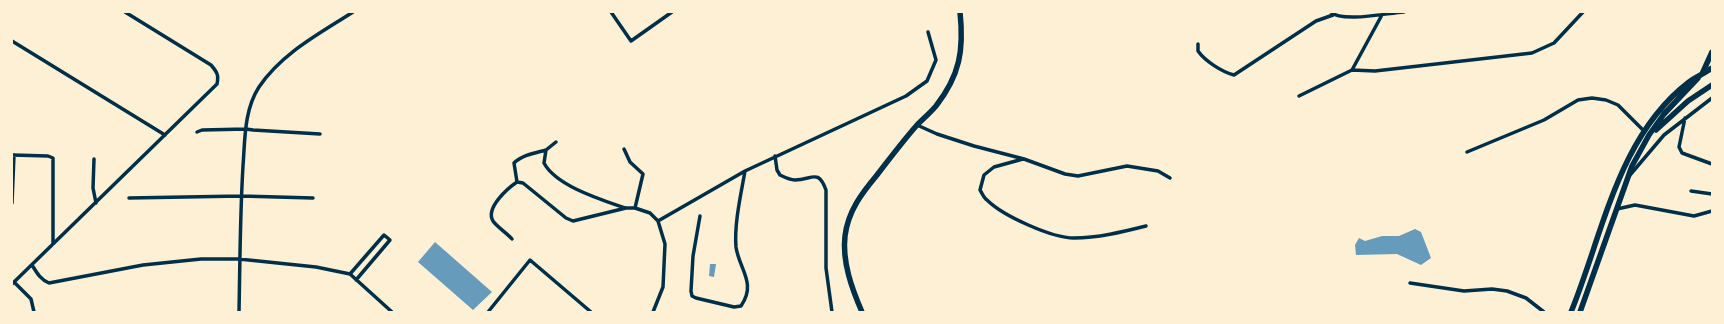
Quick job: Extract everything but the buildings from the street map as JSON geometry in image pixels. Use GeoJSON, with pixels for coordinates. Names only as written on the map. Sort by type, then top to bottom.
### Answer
{"type":"FeatureCollection","features":[{"type":"Feature","properties":{"kind":"main road"},"geometry":{"type":"LineString","coordinates":[[862,312],[853,292],[847,262],[845,236],[848,222],[854,206],[864,190],[917,125],[935,107],[944,94],[957,67],[962,41],[960,12]]}},
{"type":"Feature","properties":{"kind":"main road"},"geometry":{"type":"LineString","coordinates":[[1580,312],[1627,179],[1650,135],[1664,114],[1700,76],[1712,52]]}},
{"type":"Feature","properties":{"kind":"main road"},"geometry":{"type":"LineString","coordinates":[[1571,312],[1626,163],[1644,131],[1661,109],[1678,92],[1690,81],[1712,68]]}},
{"type":"Feature","properties":{"kind":"main road"},"geometry":{"type":"LineString","coordinates":[[1650,135],[1688,101],[1712,85]]}},
{"type":"Feature","properties":{"kind":"street"},"geometry":{"type":"LineString","coordinates":[[34,312],[31,299],[13,283],[52,244],[96,204],[217,84],[219,77],[217,71],[211,65],[125,12]]}},
{"type":"Feature","properties":{"kind":"street"},"geometry":{"type":"LineString","coordinates":[[239,312],[241,196],[246,128],[250,105],[258,88],[282,60],[303,44],[353,12]]}},
{"type":"Feature","properties":{"kind":"street"},"geometry":{"type":"LineString","coordinates":[[611,12],[631,41],[672,12]]}},
{"type":"Feature","properties":{"kind":"street"},"geometry":{"type":"LineString","coordinates":[[1198,44],[1198,51],[1207,60],[1229,74],[1234,75],[1316,21],[1332,13],[1339,18],[1353,18],[1383,13],[1404,12]]}},
{"type":"Feature","properties":{"kind":"street"},"geometry":{"type":"LineString","coordinates":[[1299,96],[1352,70],[1375,71],[1532,53],[1554,43],[1583,12]]}},
{"type":"Feature","properties":{"kind":"street"},"geometry":{"type":"LineString","coordinates":[[1352,70],[1383,13]]}},
{"type":"Feature","properties":{"kind":"street"},"geometry":{"type":"LineString","coordinates":[[658,221],[745,171],[906,96],[927,81],[936,60],[928,32]]}},
{"type":"Feature","properties":{"kind":"street"},"geometry":{"type":"LineString","coordinates":[[12,41],[165,135]]}},
{"type":"Feature","properties":{"kind":"street"},"geometry":{"type":"LineString","coordinates":[[1466,152],[1544,120],[1578,100],[1592,98],[1606,100],[1618,105],[1644,131]]}},
{"type":"Feature","properties":{"kind":"street"},"geometry":{"type":"LineString","coordinates":[[1627,179],[1664,135],[1712,98]]}},
{"type":"Feature","properties":{"kind":"street"},"geometry":{"type":"LineString","coordinates":[[1685,118],[1679,147],[1682,153],[1712,164]]}},
{"type":"Feature","properties":{"kind":"street"},"geometry":{"type":"LineString","coordinates":[[917,125],[937,134],[974,146],[1024,159],[1065,174],[1078,176],[1127,166],[1158,171],[1170,178]]}},
{"type":"Feature","properties":{"kind":"street"},"geometry":{"type":"LineString","coordinates":[[197,132],[202,130],[246,128],[253,130],[320,134]]}},
{"type":"Feature","properties":{"kind":"street"},"geometry":{"type":"LineString","coordinates":[[517,182],[514,163],[518,159],[530,154],[546,150],[556,142]]}},
{"type":"Feature","properties":{"kind":"street"},"geometry":{"type":"LineString","coordinates":[[624,148],[630,162],[643,174],[635,208]]}},
{"type":"Feature","properties":{"kind":"street"},"geometry":{"type":"LineString","coordinates":[[546,150],[544,165],[557,177],[576,189],[626,208]]}},
{"type":"Feature","properties":{"kind":"street"},"geometry":{"type":"LineString","coordinates":[[12,202],[13,155],[48,156],[52,158],[54,164],[52,244]]}},
{"type":"Feature","properties":{"kind":"street"},"geometry":{"type":"LineString","coordinates":[[775,156],[776,170],[780,175],[795,180],[818,177],[823,181],[826,190],[827,202],[826,268],[832,312]]}},
{"type":"Feature","properties":{"kind":"street"},"geometry":{"type":"LineString","coordinates":[[94,159],[93,188],[96,204]]}},
{"type":"Feature","properties":{"kind":"street"},"geometry":{"type":"LineString","coordinates":[[1024,159],[994,167],[984,175],[980,190],[987,200],[1015,220],[1044,231],[1072,238],[1106,235],[1146,226]]}},
{"type":"Feature","properties":{"kind":"street"},"geometry":{"type":"LineString","coordinates":[[700,216],[693,256],[692,296],[734,307],[741,306],[745,300],[747,288],[746,276],[736,248],[738,206],[745,171]]}},
{"type":"Feature","properties":{"kind":"street"},"geometry":{"type":"LineString","coordinates":[[517,182],[523,183],[566,218],[573,220],[626,208],[635,208],[650,212],[658,221],[665,244],[662,287],[653,312]]}},
{"type":"Feature","properties":{"kind":"street"},"geometry":{"type":"LineString","coordinates":[[512,239],[493,221],[492,216],[496,202],[517,182]]}},
{"type":"Feature","properties":{"kind":"street"},"geometry":{"type":"LineString","coordinates":[[1691,191],[1712,194]]}},
{"type":"Feature","properties":{"kind":"street"},"geometry":{"type":"LineString","coordinates":[[129,198],[241,196],[313,198]]}},
{"type":"Feature","properties":{"kind":"street"},"geometry":{"type":"LineString","coordinates":[[1617,209],[1634,205],[1694,216],[1712,211]]}},
{"type":"Feature","properties":{"kind":"street"},"geometry":{"type":"LineString","coordinates":[[350,274],[384,235],[390,240],[356,280]]}},
{"type":"Feature","properties":{"kind":"street"},"geometry":{"type":"LineString","coordinates":[[32,264],[43,281],[49,283],[143,265],[201,259],[239,259],[316,267],[350,274],[392,312]]}},
{"type":"Feature","properties":{"kind":"street"},"geometry":{"type":"LineString","coordinates":[[488,312],[530,260],[591,312]]}},
{"type":"Feature","properties":{"kind":"street"},"geometry":{"type":"LineString","coordinates":[[1410,283],[1464,291],[1492,289],[1507,291],[1526,298],[1544,312]]}},
{"type":"Feature","properties":{"kind":"water"},"geometry":{"type":"Polygon","coordinates":[[[1415,229],[1421,232],[1431,258],[1421,265],[1397,254],[1356,255],[1355,245],[1359,238],[1365,241],[1382,236],[1399,236],[1415,229]]]}},
{"type":"Feature","properties":{"kind":"water"},"geometry":{"type":"Polygon","coordinates":[[[435,242],[492,292],[473,310],[418,262],[435,242]]]}},
{"type":"Feature","properties":{"kind":"water"},"geometry":{"type":"Polygon","coordinates":[[[710,264],[716,264],[714,277],[709,276],[710,264]]]}}]}
